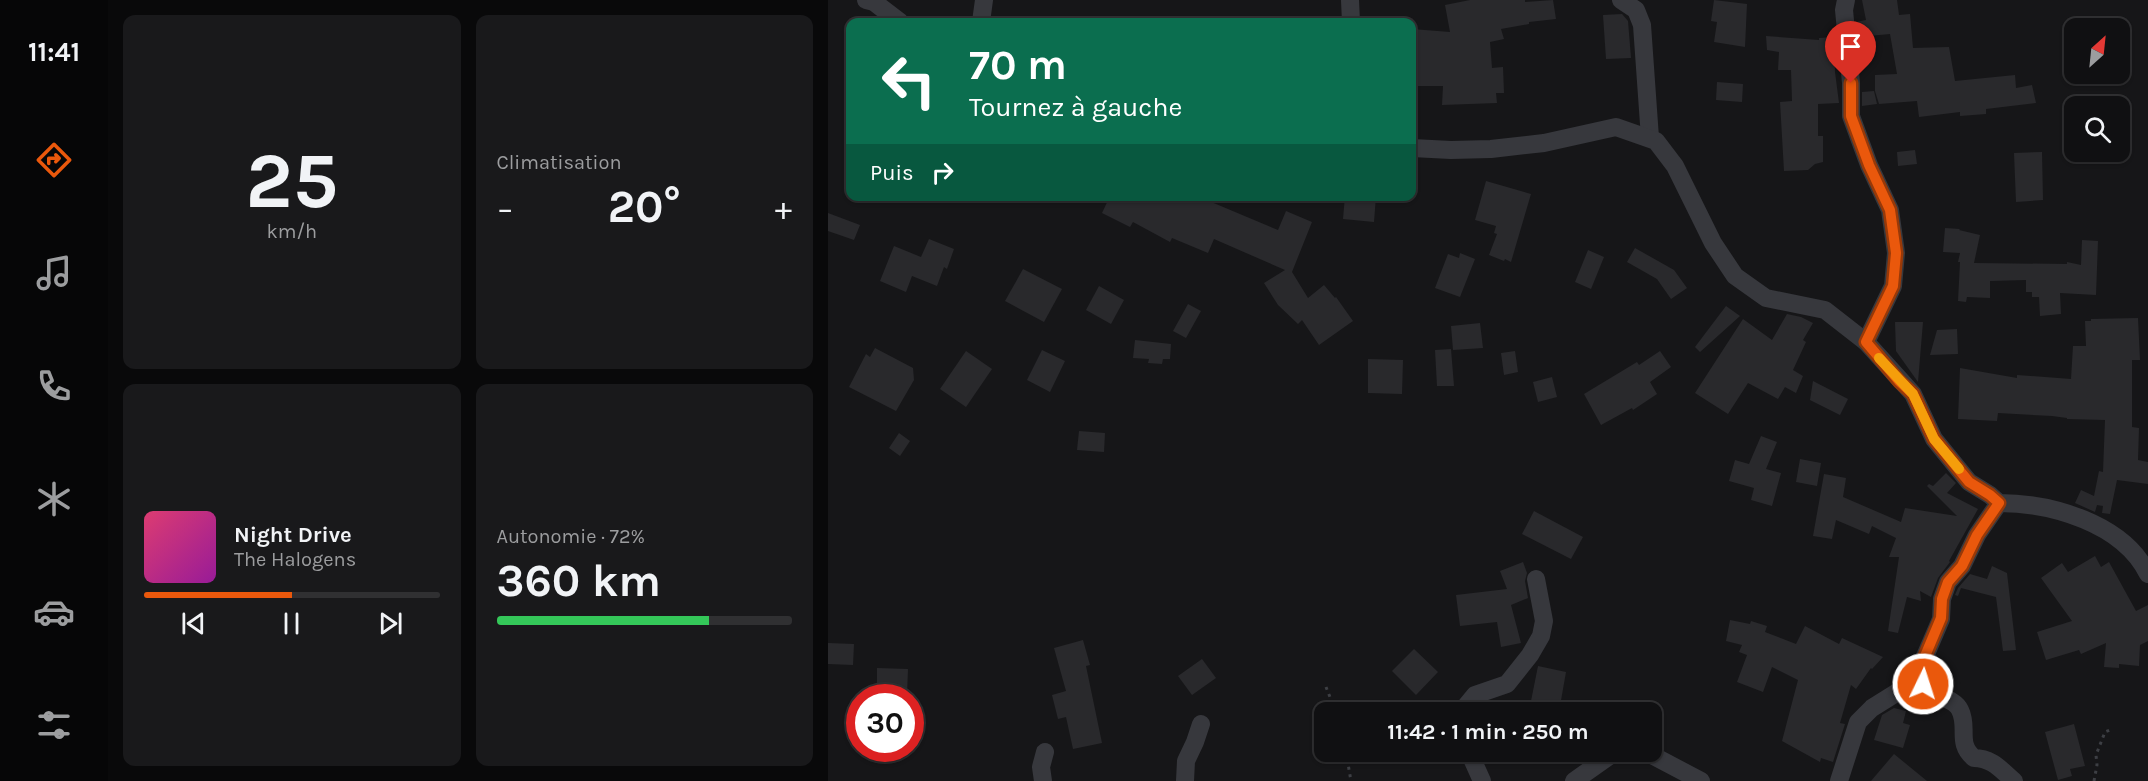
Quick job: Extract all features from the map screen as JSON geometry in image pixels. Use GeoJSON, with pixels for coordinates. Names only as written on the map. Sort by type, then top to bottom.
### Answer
{"type":"FeatureCollection","features":[{"type":"Feature","properties":{"kind":"street"},"geometry":{"type":"LineString","coordinates":[[866,0],[874,2],[895,18]]}},
{"type":"Feature","properties":{"kind":"street"},"geometry":{"type":"LineString","coordinates":[[982,18],[984,0]]}},
{"type":"Feature","properties":{"kind":"street"},"geometry":{"type":"LineString","coordinates":[[1350,0],[1351,18]]}},
{"type":"Feature","properties":{"kind":"street"},"geometry":{"type":"LineString","coordinates":[[1622,0],[1636,10],[1642,25],[1650,138]]}},
{"type":"Feature","properties":{"kind":"street"},"geometry":{"type":"LineString","coordinates":[[1846,0],[1851,116],[1869,165],[1890,210],[1896,253],[1893,286],[1866,342]]}},
{"type":"Feature","properties":{"kind":"street"},"geometry":{"type":"LineString","coordinates":[[1416,148],[1451,150],[1501,148],[1544,143],[1616,127],[1656,141],[1675,166],[1713,243],[1735,276],[1766,298],[1825,310],[1866,342],[1913,394],[1934,439],[1969,482],[1999,503],[2028,504],[2066,512],[2104,530],[2126,544],[2148,574]]}},
{"type":"Feature","properties":{"kind":"street"},"geometry":{"type":"LineString","coordinates":[[1839,781],[1858,722],[1872,708],[1912,683],[1941,618],[1942,599],[1948,582],[1962,566],[1977,535],[1999,503]]}},
{"type":"Feature","properties":{"kind":"street"},"geometry":{"type":"LineString","coordinates":[[1469,702],[1475,695],[1507,684],[1530,655],[1541,636],[1544,621],[1536,579]]}},
{"type":"Feature","properties":{"kind":"street"},"geometry":{"type":"LineString","coordinates":[[1920,668],[1923,684],[1931,692],[1956,704],[1960,710],[1966,751],[1974,758],[1983,758],[1993,763],[2014,781]]}},
{"type":"Feature","properties":{"kind":"street"},"geometry":{"type":"LineString","coordinates":[[1185,781],[1186,761],[1196,742],[1201,724]]}},
{"type":"Feature","properties":{"kind":"street"},"geometry":{"type":"LineString","coordinates":[[1043,781],[1041,767],[1045,752]]}},
{"type":"Feature","properties":{"kind":"street"},"geometry":{"type":"LineString","coordinates":[[1662,760],[1701,781]]}},
{"type":"Feature","properties":{"kind":"street"},"geometry":{"type":"LineString","coordinates":[[1473,762],[1482,781]]}},
{"type":"Feature","properties":{"kind":"street"},"geometry":{"type":"LineString","coordinates":[[1574,781],[1601,762]]}},
{"type":"Feature","properties":{"kind":"path"},"geometry":{"type":"LineString","coordinates":[[1326,687],[1332,702]]}},
{"type":"Feature","properties":{"kind":"path"},"geometry":{"type":"LineString","coordinates":[[2094,781],[2096,755],[2105,732],[2110,730]]}},
{"type":"Feature","properties":{"kind":"path"},"geometry":{"type":"LineString","coordinates":[[1348,762],[1351,781]]}},
{"type":"Feature","properties":{"kind":"building"},"geometry":{"type":"Polygon","coordinates":[[[1470,0],[1525,0],[1525,2],[1553,0],[1556,19],[1529,22],[1529,24],[1501,29],[1504,39],[1490,42],[1492,68],[1503,67],[1504,93],[1496,93],[1497,103],[1442,105],[1443,86],[1416,86],[1416,29],[1450,32],[1445,5],[1470,0]]]}},
{"type":"Feature","properties":{"kind":"building"},"geometry":{"type":"Polygon","coordinates":[[[1714,0],[1747,4],[1745,47],[1714,42],[1717,22],[1711,21],[1714,0]]]}},
{"type":"Feature","properties":{"kind":"building"},"geometry":{"type":"Polygon","coordinates":[[[1862,0],[1897,0],[1899,15],[1910,14],[1913,48],[1949,47],[1955,81],[2015,75],[2016,88],[2032,85],[2036,103],[1986,109],[1986,114],[1960,116],[1960,112],[1919,117],[1917,101],[1879,104],[1875,91],[1875,75],[1897,74],[1890,34],[1860,38],[1856,22],[1866,20],[1862,0]]]}},
{"type":"Feature","properties":{"kind":"building"},"geometry":{"type":"Polygon","coordinates":[[[1622,14],[1628,21],[1631,58],[1606,59],[1603,15],[1622,14]]]}},
{"type":"Feature","properties":{"kind":"building"},"geometry":{"type":"Polygon","coordinates":[[[1766,36],[1819,40],[1819,38],[1834,37],[1839,103],[1818,104],[1818,136],[1823,136],[1823,162],[1815,164],[1808,170],[1784,171],[1780,102],[1792,101],[1791,70],[1778,70],[1779,52],[1767,50],[1766,36]]]}},
{"type":"Feature","properties":{"kind":"building"},"geometry":{"type":"Polygon","coordinates":[[[1717,82],[1743,84],[1742,102],[1716,100],[1717,82]]]}},
{"type":"Feature","properties":{"kind":"building"},"geometry":{"type":"Polygon","coordinates":[[[1874,91],[1877,104],[1862,106],[1862,92],[1874,91]]]}},
{"type":"Feature","properties":{"kind":"building"},"geometry":{"type":"Polygon","coordinates":[[[1915,150],[1917,164],[1898,166],[1897,152],[1915,150]]]}},
{"type":"Feature","properties":{"kind":"building"},"geometry":{"type":"Polygon","coordinates":[[[2042,152],[2043,200],[2016,202],[2014,153],[2042,152]]]}},
{"type":"Feature","properties":{"kind":"building"},"geometry":{"type":"Polygon","coordinates":[[[1486,181],[1531,194],[1511,262],[1489,255],[1497,234],[1494,233],[1496,226],[1475,220],[1486,181]]]}},
{"type":"Feature","properties":{"kind":"building"},"geometry":{"type":"Polygon","coordinates":[[[1108,201],[1209,201],[1278,230],[1286,211],[1312,222],[1292,272],[1308,298],[1324,285],[1336,297],[1353,321],[1319,345],[1302,320],[1298,324],[1278,305],[1264,283],[1285,270],[1214,239],[1208,253],[1172,238],[1170,242],[1133,222],[1130,227],[1102,213],[1108,201]]]}},
{"type":"Feature","properties":{"kind":"building"},"geometry":{"type":"Polygon","coordinates":[[[1345,201],[1376,201],[1374,222],[1343,219],[1345,201]]]}},
{"type":"Feature","properties":{"kind":"building"},"geometry":{"type":"Polygon","coordinates":[[[828,213],[860,225],[854,240],[828,231],[828,213]]]}},
{"type":"Feature","properties":{"kind":"building"},"geometry":{"type":"Polygon","coordinates":[[[1945,228],[1960,229],[1980,235],[1974,263],[2067,264],[2067,262],[2081,265],[2082,240],[2098,241],[2096,295],[2060,293],[2061,314],[2040,316],[2039,297],[2032,297],[2032,292],[2026,292],[2026,280],[1990,281],[1990,298],[1967,297],[1966,302],[1958,301],[1960,253],[1943,252],[1945,228]]]}},
{"type":"Feature","properties":{"kind":"building"},"geometry":{"type":"Polygon","coordinates":[[[929,239],[954,249],[947,269],[944,267],[937,286],[912,276],[906,292],[880,281],[894,246],[921,257],[929,239]]]}},
{"type":"Feature","properties":{"kind":"building"},"geometry":{"type":"Polygon","coordinates":[[[1635,248],[1674,270],[1687,288],[1671,299],[1657,279],[1627,262],[1635,248]]]}},
{"type":"Feature","properties":{"kind":"building"},"geometry":{"type":"Polygon","coordinates":[[[1588,250],[1604,257],[1591,289],[1575,282],[1588,250]]]}},
{"type":"Feature","properties":{"kind":"building"},"geometry":{"type":"Polygon","coordinates":[[[1460,253],[1475,259],[1460,297],[1435,288],[1448,254],[1459,258],[1460,253]]]}},
{"type":"Feature","properties":{"kind":"building"},"geometry":{"type":"Polygon","coordinates":[[[1023,269],[1062,289],[1044,322],[1005,301],[1023,269]]]}},
{"type":"Feature","properties":{"kind":"building"},"geometry":{"type":"Polygon","coordinates":[[[1099,286],[1124,300],[1111,324],[1086,310],[1099,286]]]}},
{"type":"Feature","properties":{"kind":"building"},"geometry":{"type":"Polygon","coordinates":[[[1188,304],[1201,311],[1186,338],[1173,331],[1188,304]]]}},
{"type":"Feature","properties":{"kind":"building"},"geometry":{"type":"Polygon","coordinates":[[[1726,306],[1740,316],[1700,352],[1695,347],[1726,306]]]}},
{"type":"Feature","properties":{"kind":"building"},"geometry":{"type":"Polygon","coordinates":[[[1787,314],[1813,323],[1803,340],[1806,342],[1793,370],[1803,376],[1796,393],[1785,387],[1778,399],[1748,383],[1728,414],[1695,393],[1743,319],[1772,340],[1787,314]]]}},
{"type":"Feature","properties":{"kind":"building"},"geometry":{"type":"Polygon","coordinates":[[[2138,318],[2140,360],[2132,360],[2132,427],[2139,428],[2138,460],[2148,462],[2148,484],[2117,480],[2110,514],[2102,513],[2103,506],[2097,505],[2095,512],[2075,503],[2081,490],[2094,496],[2099,471],[2103,472],[2105,420],[1998,413],[1997,421],[1958,419],[1960,368],[2017,378],[2017,375],[2071,379],[2073,346],[2086,346],[2085,321],[2138,318]]]}},
{"type":"Feature","properties":{"kind":"building"},"geometry":{"type":"Polygon","coordinates":[[[1895,322],[1923,322],[1918,382],[1896,351],[1895,322]]]}},
{"type":"Feature","properties":{"kind":"building"},"geometry":{"type":"Polygon","coordinates":[[[1480,323],[1483,348],[1453,350],[1451,326],[1480,323]]]}},
{"type":"Feature","properties":{"kind":"building"},"geometry":{"type":"Polygon","coordinates":[[[1957,329],[1958,354],[1930,355],[1937,330],[1957,329]]]}},
{"type":"Feature","properties":{"kind":"building"},"geometry":{"type":"Polygon","coordinates":[[[1135,340],[1171,344],[1170,359],[1163,359],[1162,364],[1148,363],[1149,359],[1133,358],[1135,340]]]}},
{"type":"Feature","properties":{"kind":"building"},"geometry":{"type":"Polygon","coordinates":[[[875,348],[913,368],[914,380],[896,411],[849,387],[866,354],[870,357],[875,348]]]}},
{"type":"Feature","properties":{"kind":"building"},"geometry":{"type":"Polygon","coordinates":[[[1451,349],[1454,386],[1437,386],[1435,350],[1451,349]]]}},
{"type":"Feature","properties":{"kind":"building"},"geometry":{"type":"Polygon","coordinates":[[[1042,350],[1065,361],[1050,392],[1027,380],[1042,350]]]}},
{"type":"Feature","properties":{"kind":"building"},"geometry":{"type":"Polygon","coordinates":[[[966,351],[992,369],[966,407],[940,389],[966,351]]]}},
{"type":"Feature","properties":{"kind":"building"},"geometry":{"type":"Polygon","coordinates":[[[1515,351],[1518,372],[1504,375],[1501,353],[1515,351]]]}},
{"type":"Feature","properties":{"kind":"building"},"geometry":{"type":"Polygon","coordinates":[[[1660,351],[1671,367],[1650,382],[1657,394],[1633,410],[1632,408],[1601,425],[1584,394],[1637,362],[1639,365],[1660,351]]]}},
{"type":"Feature","properties":{"kind":"building"},"geometry":{"type":"Polygon","coordinates":[[[1368,359],[1403,360],[1402,394],[1368,393],[1368,359]]]}},
{"type":"Feature","properties":{"kind":"building"},"geometry":{"type":"Polygon","coordinates":[[[1552,377],[1557,397],[1538,402],[1533,382],[1552,377]]]}},
{"type":"Feature","properties":{"kind":"building"},"geometry":{"type":"Polygon","coordinates":[[[1813,381],[1848,399],[1840,415],[1810,400],[1813,381]]]}},
{"type":"Feature","properties":{"kind":"building"},"geometry":{"type":"Polygon","coordinates":[[[1079,431],[1105,433],[1104,452],[1077,450],[1079,431]]]}},
{"type":"Feature","properties":{"kind":"building"},"geometry":{"type":"Polygon","coordinates":[[[899,433],[910,441],[900,456],[889,448],[899,433]]]}},
{"type":"Feature","properties":{"kind":"building"},"geometry":{"type":"Polygon","coordinates":[[[1761,436],[1777,442],[1766,469],[1781,473],[1772,506],[1751,500],[1754,488],[1729,481],[1735,460],[1749,464],[1761,436]]]}},
{"type":"Feature","properties":{"kind":"building"},"geometry":{"type":"Polygon","coordinates":[[[1800,459],[1821,463],[1817,486],[1796,482],[1800,459]]]}},
{"type":"Feature","properties":{"kind":"building"},"geometry":{"type":"Polygon","coordinates":[[[1946,473],[1956,483],[1947,493],[1978,509],[1950,562],[1938,578],[1931,597],[1920,591],[1921,601],[1907,597],[1898,633],[1888,631],[1899,557],[1889,557],[1896,538],[1872,526],[1869,534],[1836,520],[1832,539],[1813,536],[1824,474],[1846,478],[1843,497],[1901,522],[1905,508],[1957,516],[1927,486],[1929,484],[1933,486],[1946,473]]]}},
{"type":"Feature","properties":{"kind":"building"},"geometry":{"type":"Polygon","coordinates":[[[1534,511],[1583,537],[1571,559],[1522,534],[1534,511]]]}},
{"type":"Feature","properties":{"kind":"building"},"geometry":{"type":"Polygon","coordinates":[[[2095,556],[2101,567],[2109,562],[2136,611],[2148,605],[2148,641],[2140,645],[2139,666],[2119,664],[2119,668],[2104,667],[2106,643],[2081,654],[2079,650],[2046,660],[2037,632],[2072,621],[2041,578],[2062,563],[2068,572],[2095,556]]]}},
{"type":"Feature","properties":{"kind":"building"},"geometry":{"type":"Polygon","coordinates":[[[1523,562],[1527,573],[1525,581],[1528,598],[1511,605],[1521,643],[1501,647],[1497,622],[1460,626],[1456,595],[1507,589],[1500,571],[1523,562]]]}},
{"type":"Feature","properties":{"kind":"building"},"geometry":{"type":"Polygon","coordinates":[[[1992,566],[2007,573],[2016,650],[2003,651],[1996,597],[1961,588],[1958,596],[1955,595],[1970,574],[1987,579],[1992,566]]]}},
{"type":"Feature","properties":{"kind":"building"},"geometry":{"type":"Polygon","coordinates":[[[1730,620],[1750,624],[1751,621],[1767,626],[1765,632],[1796,644],[1805,626],[1839,644],[1842,638],[1883,657],[1871,668],[1856,689],[1851,685],[1840,723],[1845,724],[1833,762],[1821,758],[1820,762],[1782,741],[1798,680],[1772,667],[1763,692],[1737,682],[1747,655],[1739,652],[1742,645],[1726,641],[1730,620]]]}},
{"type":"Feature","properties":{"kind":"building"},"geometry":{"type":"Polygon","coordinates":[[[1083,640],[1090,665],[1086,666],[1102,743],[1073,749],[1066,717],[1058,719],[1052,695],[1066,691],[1054,648],[1083,640]]]}},
{"type":"Feature","properties":{"kind":"building"},"geometry":{"type":"Polygon","coordinates":[[[828,643],[854,644],[853,665],[828,664],[828,643]]]}},
{"type":"Feature","properties":{"kind":"building"},"geometry":{"type":"Polygon","coordinates":[[[1414,649],[1438,672],[1416,695],[1392,671],[1414,649]]]}},
{"type":"Feature","properties":{"kind":"building"},"geometry":{"type":"Polygon","coordinates":[[[1202,659],[1216,678],[1192,695],[1178,676],[1202,659]]]}},
{"type":"Feature","properties":{"kind":"building"},"geometry":{"type":"Polygon","coordinates":[[[1538,666],[1566,672],[1561,702],[1531,701],[1538,666]]]}},
{"type":"Feature","properties":{"kind":"building"},"geometry":{"type":"Polygon","coordinates":[[[877,668],[908,669],[907,684],[877,684],[877,668]]]}},
{"type":"Feature","properties":{"kind":"building"},"geometry":{"type":"Polygon","coordinates":[[[1894,708],[1906,711],[1903,723],[1910,725],[1903,748],[1874,740],[1882,715],[1894,708]]]}},
{"type":"Feature","properties":{"kind":"building"},"geometry":{"type":"Polygon","coordinates":[[[2074,724],[2085,766],[2070,769],[2072,776],[2058,780],[2045,732],[2074,724]]]}},
{"type":"Feature","properties":{"kind":"building"},"geometry":{"type":"Polygon","coordinates":[[[1894,754],[1927,781],[1871,781],[1894,754]]]}},
{"type":"Feature","properties":{"kind":"slow traffic"},"geometry":{"type":"LineString","coordinates":[[1879,358],[1913,394],[1934,439],[1959,469]]}},
{"type":"Feature","properties":{"kind":"route"},"geometry":{"type":"LineString","coordinates":[[1851,83],[1851,116],[1869,165],[1890,210],[1896,253],[1893,286],[1866,342],[1913,394],[1934,439],[1969,482],[1999,503],[1977,535],[1962,566],[1948,582],[1942,599],[1941,618],[1920,668],[1923,684]]}}]}
